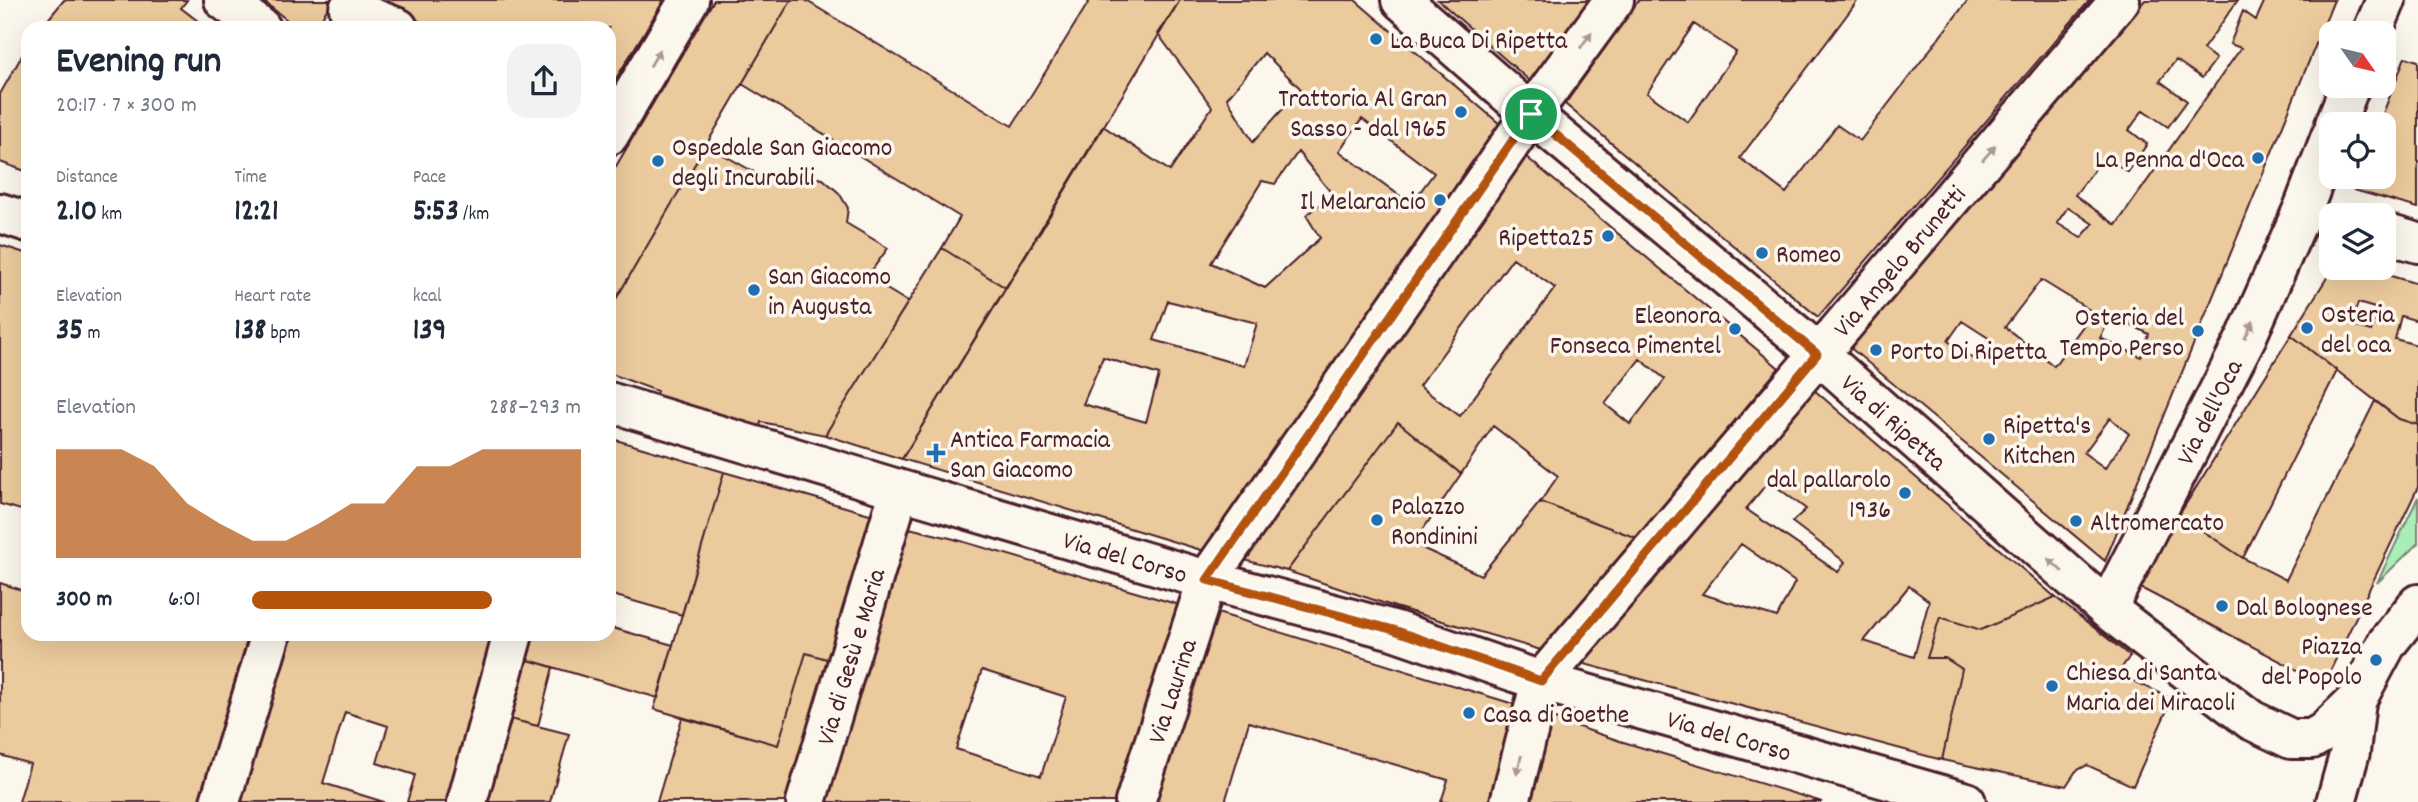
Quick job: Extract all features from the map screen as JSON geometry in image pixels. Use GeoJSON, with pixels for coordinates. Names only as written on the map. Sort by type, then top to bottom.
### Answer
{"type":"FeatureCollection","features":[{"type":"Feature","properties":{"kind":"street"},"geometry":{"type":"LineString","coordinates":[[224,0],[252,21]]}},
{"type":"Feature","properties":{"kind":"street"},"geometry":{"type":"LineString","coordinates":[[616,116],[689,0]]}},
{"type":"Feature","properties":{"kind":"street","name":"Via di Ripetta"},"geometry":{"type":"LineString","coordinates":[[1401,0],[1531,114],[1817,354],[2107,609],[2251,720],[2291,739],[2312,739],[2324,733],[2357,701]]}},
{"type":"Feature","properties":{"kind":"street","name":"Via Laurina"},"geometry":{"type":"LineString","coordinates":[[1135,802],[1207,580],[1531,114],[1614,0]]}},
{"type":"Feature","properties":{"kind":"street","name":"Via Angelo Brunetti"},"geometry":{"type":"LineString","coordinates":[[1541,681],[2120,0]]}},
{"type":"Feature","properties":{"kind":"street"},"geometry":{"type":"LineString","coordinates":[[2377,21],[2386,0]]}},
{"type":"Feature","properties":{"kind":"street"},"geometry":{"type":"LineString","coordinates":[[347,12],[376,21]]}},
{"type":"Feature","properties":{"kind":"street","name":"Via dell'Oca"},"geometry":{"type":"LineString","coordinates":[[2107,609],[2247,336],[2317,213],[2321,189]]}},
{"type":"Feature","properties":{"kind":"street"},"geometry":{"type":"LineString","coordinates":[[0,213],[21,220]]}},
{"type":"Feature","properties":{"kind":"street"},"geometry":{"type":"LineString","coordinates":[[2396,237],[2418,243]]}},
{"type":"Feature","properties":{"kind":"street","name":"Via del Corso"},"geometry":{"type":"LineString","coordinates":[[616,404],[1207,580],[1394,630],[1541,681],[1966,802]]}},
{"type":"Feature","properties":{"kind":"street","name":"Via di Gesù e Maria"},"geometry":{"type":"LineString","coordinates":[[807,802],[893,512]]}},
{"type":"Feature","properties":{"kind":"street"},"geometry":{"type":"LineString","coordinates":[[2336,802],[2350,752],[2357,701],[2387,643],[2418,604]]}},
{"type":"Feature","properties":{"kind":"street"},"geometry":{"type":"LineString","coordinates":[[220,802],[269,641]]}},
{"type":"Feature","properties":{"kind":"street"},"geometry":{"type":"LineString","coordinates":[[467,802],[511,641]]}},
{"type":"Feature","properties":{"kind":"street"},"geometry":{"type":"LineString","coordinates":[[1510,802],[1541,681]]}},
{"type":"Feature","properties":{"kind":"green space"},"geometry":{"type":"Polygon","coordinates":[[[2418,497],[2418,543],[2377,583],[2418,497]]]}},
{"type":"Feature","properties":{"kind":"building"},"geometry":{"type":"Polygon","coordinates":[[[64,0],[187,0],[181,8],[198,21],[47,21],[64,0]]]}},
{"type":"Feature","properties":{"kind":"building"},"geometry":{"type":"Polygon","coordinates":[[[262,0],[333,0],[320,21],[288,21],[262,0]]]}},
{"type":"Feature","properties":{"kind":"building"},"geometry":{"type":"Polygon","coordinates":[[[387,0],[664,0],[616,79],[616,21],[419,21],[383,7],[387,0]]]}},
{"type":"Feature","properties":{"kind":"building","name":"Ospedale San Giacomo degli Incurabili"},"geometry":{"type":"Polygon","coordinates":[[[714,0],[791,0],[616,299],[616,166],[714,0]]]}},
{"type":"Feature","properties":{"kind":"building"},"geometry":{"type":"Polygon","coordinates":[[[791,0],[805,0],[1012,126],[1090,0],[1180,0],[1006,288],[942,248],[960,217],[742,84],[791,0]]]}},
{"type":"Feature","properties":{"kind":"building"},"geometry":{"type":"Polygon","coordinates":[[[1180,0],[1355,0],[1501,125],[1211,553],[902,459],[1103,126],[1170,171],[1212,107],[1158,34],[1180,0]],[[1264,53],[1227,98],[1253,142],[1301,89],[1264,53]],[[1362,119],[1339,151],[1411,204],[1434,173],[1362,119]],[[1298,152],[1275,184],[1262,181],[1211,263],[1265,288],[1320,238],[1306,215],[1333,195],[1298,152]],[[1168,301],[1154,340],[1244,366],[1257,323],[1168,301]],[[1103,357],[1083,404],[1146,422],[1159,375],[1103,357]]]}},
{"type":"Feature","properties":{"kind":"building"},"geometry":{"type":"Polygon","coordinates":[[[1438,0],[1590,0],[1531,82],[1438,0]]]}},
{"type":"Feature","properties":{"kind":"building"},"geometry":{"type":"Polygon","coordinates":[[[1639,0],[1858,0],[1740,158],[1786,193],[1837,125],[1860,141],[1968,0],[2090,0],[1818,317],[1565,104],[1639,0]],[[1694,24],[1647,93],[1688,122],[1736,52],[1694,24]]]}},
{"type":"Feature","properties":{"kind":"building"},"geometry":{"type":"Polygon","coordinates":[[[2145,0],[2238,0],[2203,49],[2216,59],[2202,78],[2176,60],[2160,81],[2187,101],[2168,127],[2143,110],[2129,130],[2147,144],[2128,172],[2105,156],[2075,195],[2116,225],[2241,48],[2230,44],[2243,11],[2256,20],[2265,0],[2334,0],[2325,21],[2319,21],[2319,37],[2105,561],[1848,346],[2145,0]],[[2068,207],[2057,223],[2081,238],[2093,224],[2068,207]],[[2041,280],[2005,327],[2054,366],[2093,312],[2041,280]],[[2112,315],[2100,338],[2141,357],[2149,334],[2112,315]],[[1962,321],[1948,341],[1973,359],[1990,339],[1962,321]],[[2110,418],[2084,453],[2105,468],[2129,434],[2110,418]]]}},
{"type":"Feature","properties":{"kind":"building"},"geometry":{"type":"Polygon","coordinates":[[[21,57],[21,170],[0,162],[0,94],[21,57]]]}},
{"type":"Feature","properties":{"kind":"building"},"geometry":{"type":"Polygon","coordinates":[[[2405,57],[2418,61],[2418,208],[2354,190],[2396,189],[2396,112],[2384,112],[2389,98],[2396,98],[2396,80],[2405,57]]]}},
{"type":"Feature","properties":{"kind":"building","name":"San Giacomo in Augusta"},"geometry":{"type":"Polygon","coordinates":[[[706,145],[777,185],[798,174],[823,179],[839,193],[848,208],[846,223],[888,248],[867,277],[908,302],[825,435],[761,422],[759,430],[655,398],[657,391],[616,376],[616,299],[706,145]]]}},
{"type":"Feature","properties":{"kind":"building"},"geometry":{"type":"Polygon","coordinates":[[[1524,155],[1779,368],[1637,538],[1540,502],[1558,476],[1493,426],[1461,474],[1398,422],[1287,571],[1240,559],[1524,155]],[[1513,258],[1419,386],[1460,416],[1555,288],[1513,258]],[[1640,359],[1605,404],[1630,424],[1665,379],[1640,359]]]}},
{"type":"Feature","properties":{"kind":"building"},"geometry":{"type":"Polygon","coordinates":[[[0,245],[21,252],[21,510],[0,504],[0,245]]]}},
{"type":"Feature","properties":{"kind":"building"},"geometry":{"type":"Polygon","coordinates":[[[942,248],[1006,288],[902,459],[825,435],[942,248]]]}},
{"type":"Feature","properties":{"kind":"building"},"geometry":{"type":"Polygon","coordinates":[[[2396,277],[2418,284],[2418,321],[2401,316],[2395,339],[2417,345],[2418,342],[2418,425],[2399,419],[2291,335],[2325,280],[2396,280],[2396,277]],[[2358,303],[2351,325],[2371,331],[2378,309],[2358,303]]]}},
{"type":"Feature","properties":{"kind":"building"},"geometry":{"type":"Polygon","coordinates":[[[2291,335],[2337,371],[2243,558],[2179,515],[2291,335]]]}},
{"type":"Feature","properties":{"kind":"building"},"geometry":{"type":"Polygon","coordinates":[[[1806,383],[2055,597],[1981,630],[1940,617],[1927,658],[1945,658],[1962,669],[1942,760],[1577,662],[1806,383]],[[1769,481],[1746,509],[1838,572],[1845,562],[1792,522],[1806,509],[1769,481]],[[1741,544],[1702,594],[1777,617],[1795,582],[1741,544]],[[1909,586],[1864,641],[1914,657],[1929,601],[1909,586]]]}},
{"type":"Feature","properties":{"kind":"building"},"geometry":{"type":"Polygon","coordinates":[[[2375,401],[2399,419],[2418,425],[2418,487],[2324,684],[2135,585],[2179,515],[2243,558],[2286,580],[2375,401]]]}},
{"type":"Feature","properties":{"kind":"building","name":"Palazzo Rondinini"},"geometry":{"type":"Polygon","coordinates":[[[1398,422],[1461,474],[1413,544],[1481,575],[1540,502],[1637,538],[1541,650],[1395,607],[1287,571],[1398,422]]]}},
{"type":"Feature","properties":{"kind":"building"},"geometry":{"type":"Polygon","coordinates":[[[616,440],[724,472],[682,615],[616,596],[616,440]]]}},
{"type":"Feature","properties":{"kind":"building"},"geometry":{"type":"Polygon","coordinates":[[[724,472],[873,515],[830,660],[806,653],[778,745],[654,709],[724,472]]]}},
{"type":"Feature","properties":{"kind":"building"},"geometry":{"type":"Polygon","coordinates":[[[905,527],[1183,606],[1121,802],[824,802],[905,527]],[[982,670],[956,749],[1041,776],[1066,697],[982,670]]]}},
{"type":"Feature","properties":{"kind":"building"},"geometry":{"type":"Polygon","coordinates":[[[0,583],[21,590],[21,641],[247,641],[199,802],[19,802],[30,764],[0,755],[0,583]]]}},
{"type":"Feature","properties":{"kind":"building","name":"Chiesa di Santa Maria dei Miracoli"},"geometry":{"type":"Polygon","coordinates":[[[2055,597],[2130,656],[2118,673],[2172,699],[2133,786],[2087,765],[2076,771],[2066,786],[1942,760],[1962,669],[1945,658],[1927,658],[1940,617],[1981,630],[2055,597]]]}},
{"type":"Feature","properties":{"kind":"building"},"geometry":{"type":"Polygon","coordinates":[[[1211,611],[1520,706],[1495,802],[1441,802],[1448,780],[1249,722],[1225,802],[1152,802],[1211,611]]]}},
{"type":"Feature","properties":{"kind":"building"},"geometry":{"type":"Polygon","coordinates":[[[616,629],[673,645],[658,698],[518,657],[523,641],[616,641],[616,629]]]}},
{"type":"Feature","properties":{"kind":"building"},"geometry":{"type":"Polygon","coordinates":[[[282,641],[491,641],[447,802],[407,802],[415,775],[377,763],[388,726],[345,712],[323,783],[384,802],[235,802],[282,641]]]}},
{"type":"Feature","properties":{"kind":"building"},"geometry":{"type":"Polygon","coordinates":[[[806,653],[830,660],[789,802],[657,802],[682,718],[778,745],[806,653]]]}},
{"type":"Feature","properties":{"kind":"building"},"geometry":{"type":"Polygon","coordinates":[[[518,657],[553,667],[538,726],[502,717],[518,657]]]}},
{"type":"Feature","properties":{"kind":"building"},"geometry":{"type":"Polygon","coordinates":[[[1543,715],[1620,741],[1822,802],[1521,802],[1543,715]]]}},
{"type":"Feature","properties":{"kind":"building"},"geometry":{"type":"Polygon","coordinates":[[[502,717],[569,734],[550,802],[479,802],[502,717]]]}},
{"type":"Feature","properties":{"kind":"place","name":"La Buca Di Ripetta"},"geometry":{"type":"Point","coordinates":[1376,39]}},
{"type":"Feature","properties":{"kind":"place","name":"Trattoria Al Gran Sasso - dal 1965"},"geometry":{"type":"Point","coordinates":[1461,112]}},
{"type":"Feature","properties":{"kind":"place","name":"La Penna d'Oca"},"geometry":{"type":"Point","coordinates":[2258,158]}},
{"type":"Feature","properties":{"kind":"place","name":"Ospedale San Giacomo degli Incurabili"},"geometry":{"type":"Point","coordinates":[658,161]}},
{"type":"Feature","properties":{"kind":"place","name":"Il Melarancio"},"geometry":{"type":"Point","coordinates":[1440,200]}},
{"type":"Feature","properties":{"kind":"place","name":"Ripetta25"},"geometry":{"type":"Point","coordinates":[1608,236]}},
{"type":"Feature","properties":{"kind":"place","name":"Romeo"},"geometry":{"type":"Point","coordinates":[1762,253]}},
{"type":"Feature","properties":{"kind":"place","name":"San Giacomo in Augusta"},"geometry":{"type":"Point","coordinates":[754,290]}},
{"type":"Feature","properties":{"kind":"place","name":"Osteria del oca"},"geometry":{"type":"Point","coordinates":[2307,328]}},
{"type":"Feature","properties":{"kind":"place","name":"Eleonora Fonseca Pimentel"},"geometry":{"type":"Point","coordinates":[1735,329]}},
{"type":"Feature","properties":{"kind":"place","name":"Osteria del Tempo Perso"},"geometry":{"type":"Point","coordinates":[2198,331]}},
{"type":"Feature","properties":{"kind":"place","name":"Porto Di Ripetta"},"geometry":{"type":"Point","coordinates":[1876,350]}},
{"type":"Feature","properties":{"kind":"place","name":"Ripetta's Kitchen"},"geometry":{"type":"Point","coordinates":[1989,439]}},
{"type":"Feature","properties":{"kind":"place","name":"Antica Farmacia San Giacomo"},"geometry":{"type":"Point","coordinates":[936,453]}},
{"type":"Feature","properties":{"kind":"place","name":"dal pallarolo 1936"},"geometry":{"type":"Point","coordinates":[1905,493]}},
{"type":"Feature","properties":{"kind":"place","name":"Palazzo Rondinini"},"geometry":{"type":"Point","coordinates":[1377,520]}},
{"type":"Feature","properties":{"kind":"place","name":"Altromercato"},"geometry":{"type":"Point","coordinates":[2076,521]}},
{"type":"Feature","properties":{"kind":"place","name":"Dal Bolognese"},"geometry":{"type":"Point","coordinates":[2222,606]}},
{"type":"Feature","properties":{"kind":"place","name":"Piazza del Popolo"},"geometry":{"type":"Point","coordinates":[2376,660]}},
{"type":"Feature","properties":{"kind":"place","name":"Chiesa di Santa Maria dei Miracoli"},"geometry":{"type":"Point","coordinates":[2052,686]}},
{"type":"Feature","properties":{"kind":"place","name":"Casa di Goethe"},"geometry":{"type":"Point","coordinates":[1469,713]}},
{"type":"Feature","properties":{"kind":"route"},"geometry":{"type":"LineString","coordinates":[[1531,114],[1817,354],[1541,681],[1394,630],[1207,580],[1221,558],[1531,114]]}}]}
